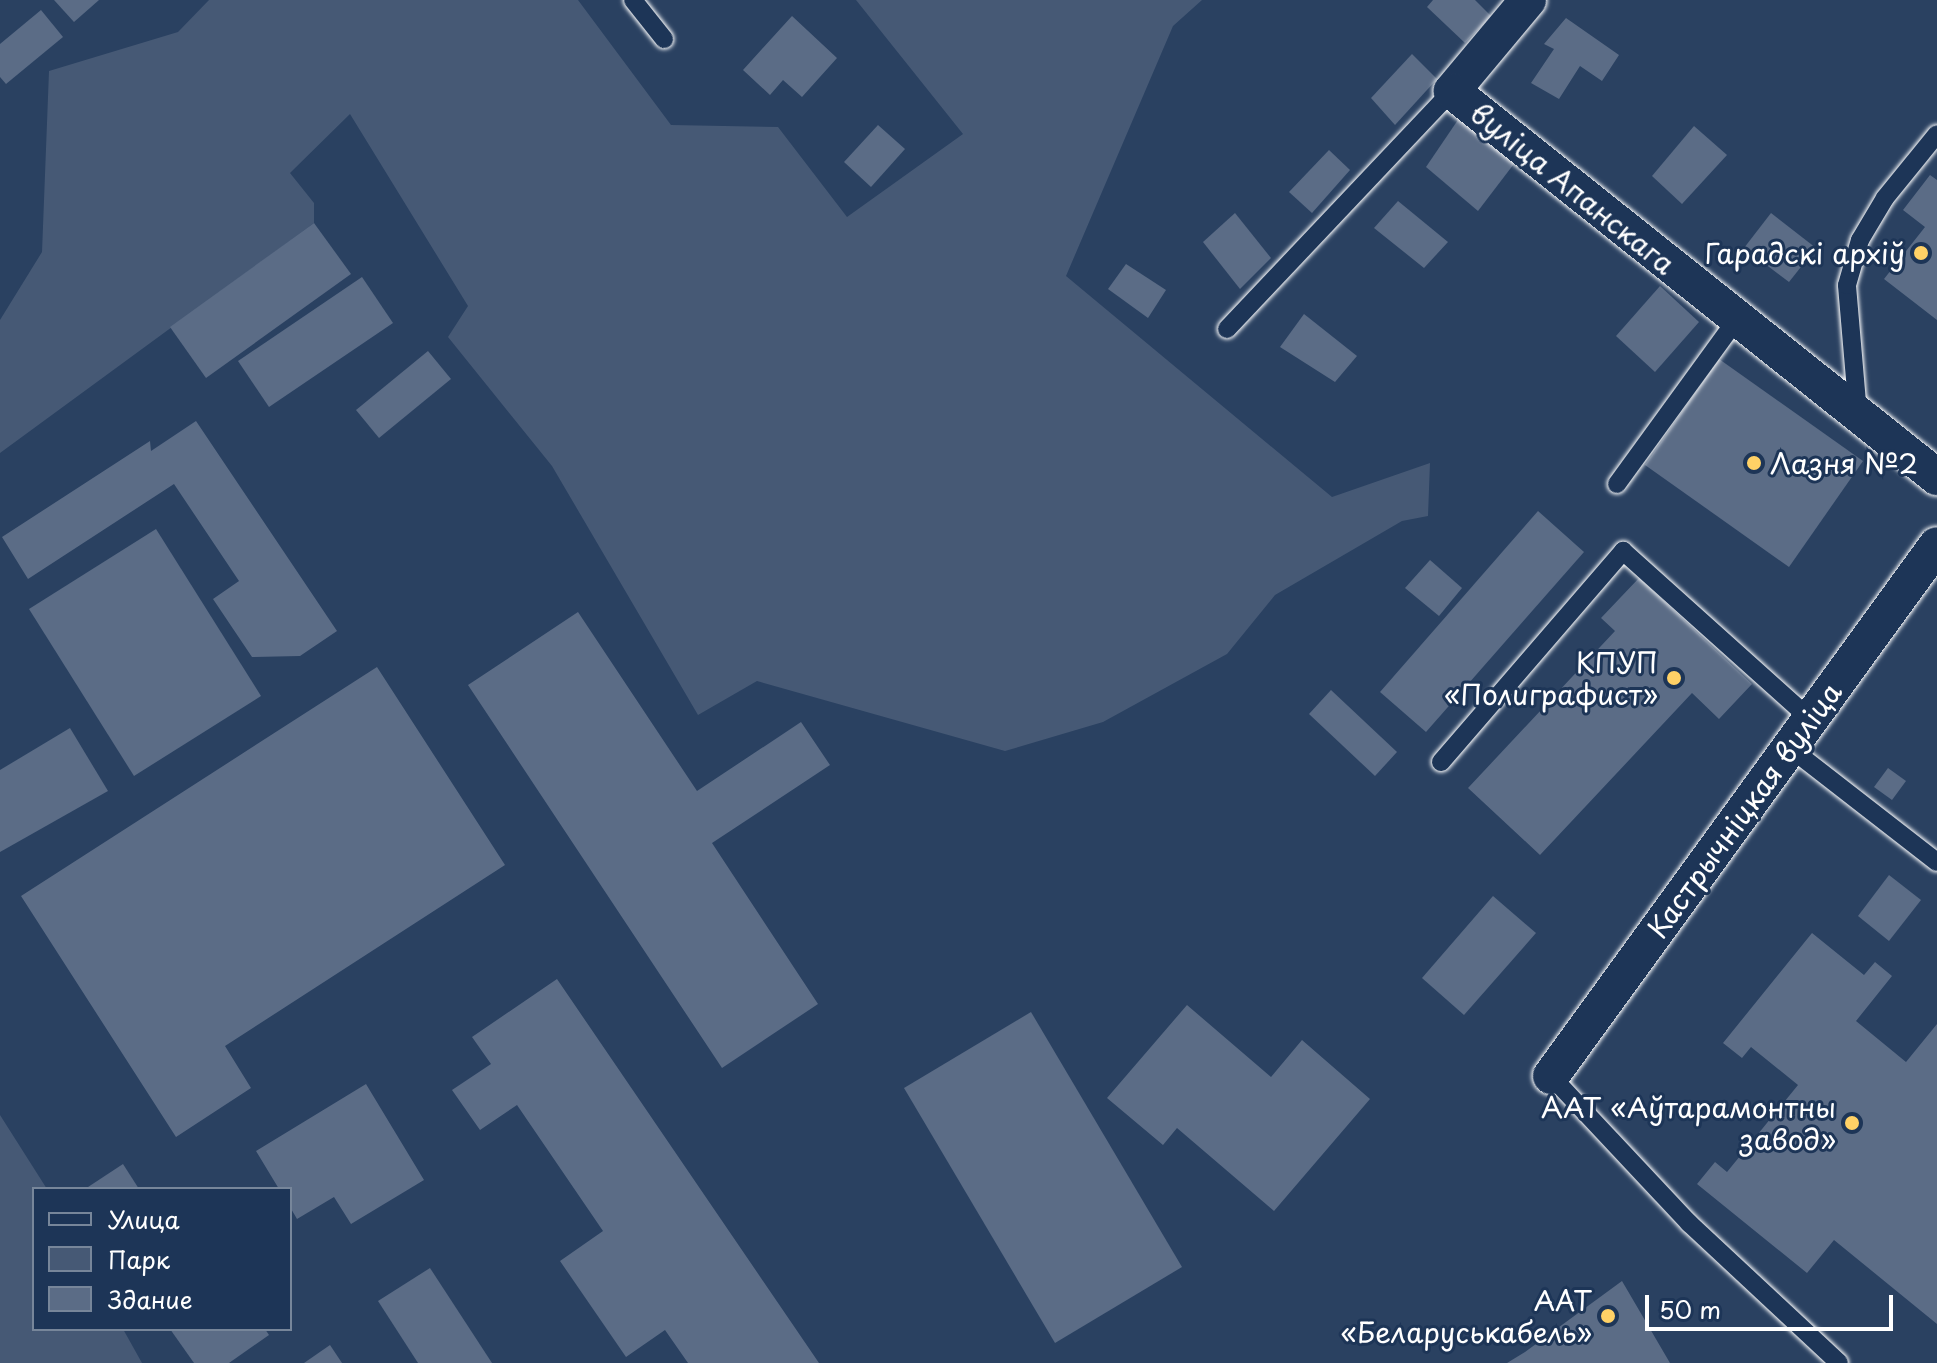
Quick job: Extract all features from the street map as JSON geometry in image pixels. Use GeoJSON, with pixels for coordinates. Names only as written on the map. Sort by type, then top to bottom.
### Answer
{"type":"FeatureCollection","features":[{"type":"Feature","properties":{"kind":"street","name":"вуліца Апанскага"},"geometry":{"type":"LineString","coordinates":[[1528,0],[1452,91],[1937,477]]}},
{"type":"Feature","properties":{"kind":"street","name":"Кастрычніцкая вуліца"},"geometry":{"type":"LineString","coordinates":[[1551,1076],[1937,545]]}},
{"type":"Feature","properties":{"kind":"lane"},"geometry":{"type":"LineString","coordinates":[[633,0],[664,39]]}},
{"type":"Feature","properties":{"kind":"lane"},"geometry":{"type":"LineString","coordinates":[[1227,329],[1452,91]]}},
{"type":"Feature","properties":{"kind":"lane"},"geometry":{"type":"LineString","coordinates":[[1858,417],[1847,285],[1860,240],[1885,198],[1937,134]]}},
{"type":"Feature","properties":{"kind":"lane"},"geometry":{"type":"LineString","coordinates":[[1617,484],[1737,319]]}},
{"type":"Feature","properties":{"kind":"lane"},"geometry":{"type":"LineString","coordinates":[[1441,762],[1623,551],[1800,733],[1937,862]]}},
{"type":"Feature","properties":{"kind":"lane"},"geometry":{"type":"LineString","coordinates":[[1551,1076],[1689,1223],[1839,1363]]}},
{"type":"Feature","properties":{"kind":"green space"},"geometry":{"type":"Polygon","coordinates":[[[209,0],[578,0],[671,125],[778,127],[847,217],[963,134],[856,0],[1202,0],[1173,26],[1066,276],[1332,497],[1430,463],[1428,516],[1402,521],[1275,595],[1227,654],[1103,722],[1005,751],[757,681],[698,715],[552,466],[448,337],[468,306],[350,114],[290,173],[314,203],[314,223],[0,453],[0,320],[42,252],[49,71],[178,32],[209,0]]]}},
{"type":"Feature","properties":{"kind":"green space"},"geometry":{"type":"Polygon","coordinates":[[[0,1115],[46,1187],[32,1187],[32,1331],[124,1331],[142,1363],[0,1363],[0,1115]]]}},
{"type":"Feature","properties":{"kind":"building"},"geometry":{"type":"Polygon","coordinates":[[[54,0],[99,0],[74,22],[54,0]]]}},
{"type":"Feature","properties":{"kind":"building"},"geometry":{"type":"Polygon","coordinates":[[[1433,0],[1475,0],[1491,16],[1465,43],[1427,7],[1433,0]]]}},
{"type":"Feature","properties":{"kind":"building"},"geometry":{"type":"Polygon","coordinates":[[[41,10],[63,37],[6,84],[0,77],[0,44],[41,10]]]}},
{"type":"Feature","properties":{"kind":"building"},"geometry":{"type":"Polygon","coordinates":[[[792,16],[837,58],[802,97],[783,80],[770,95],[743,70],[792,16]]]}},
{"type":"Feature","properties":{"kind":"building"},"geometry":{"type":"Polygon","coordinates":[[[1566,18],[1619,55],[1602,81],[1580,66],[1559,99],[1531,83],[1554,49],[1544,44],[1566,18]]]}},
{"type":"Feature","properties":{"kind":"building"},"geometry":{"type":"Polygon","coordinates":[[[1412,54],[1437,79],[1395,125],[1371,98],[1412,54]]]}},
{"type":"Feature","properties":{"kind":"building"},"geometry":{"type":"Polygon","coordinates":[[[1464,111],[1523,152],[1478,211],[1426,167],[1464,111]]]}},
{"type":"Feature","properties":{"kind":"building"},"geometry":{"type":"Polygon","coordinates":[[[878,125],[905,149],[871,187],[844,162],[878,125]]]}},
{"type":"Feature","properties":{"kind":"building"},"geometry":{"type":"Polygon","coordinates":[[[1694,126],[1727,155],[1682,204],[1652,176],[1694,126]]]}},
{"type":"Feature","properties":{"kind":"building"},"geometry":{"type":"Polygon","coordinates":[[[1329,150],[1350,170],[1312,213],[1289,192],[1329,150]]]}},
{"type":"Feature","properties":{"kind":"building","name":"Гарадскі архіў"},"geometry":{"type":"Polygon","coordinates":[[[1930,175],[1937,180],[1937,320],[1884,279],[1925,227],[1903,210],[1930,175]]]}},
{"type":"Feature","properties":{"kind":"building"},"geometry":{"type":"Polygon","coordinates":[[[1398,201],[1448,242],[1424,268],[1374,228],[1398,201]]]}},
{"type":"Feature","properties":{"kind":"building"},"geometry":{"type":"Polygon","coordinates":[[[1235,213],[1271,258],[1240,289],[1203,242],[1235,213]]]}},
{"type":"Feature","properties":{"kind":"building"},"geometry":{"type":"Polygon","coordinates":[[[1771,213],[1816,248],[1789,282],[1744,248],[1771,213]]]}},
{"type":"Feature","properties":{"kind":"building"},"geometry":{"type":"Polygon","coordinates":[[[314,223],[351,274],[206,378],[170,327],[314,223]]]}},
{"type":"Feature","properties":{"kind":"building"},"geometry":{"type":"Polygon","coordinates":[[[1126,264],[1166,290],[1148,318],[1108,289],[1126,264]]]}},
{"type":"Feature","properties":{"kind":"building"},"geometry":{"type":"Polygon","coordinates":[[[362,277],[393,323],[269,407],[238,361],[362,277]]]}},
{"type":"Feature","properties":{"kind":"building"},"geometry":{"type":"Polygon","coordinates":[[[1660,286],[1699,322],[1655,372],[1616,336],[1660,286]]]}},
{"type":"Feature","properties":{"kind":"building"},"geometry":{"type":"Polygon","coordinates":[[[1304,314],[1357,356],[1335,382],[1280,347],[1304,314]]]}},
{"type":"Feature","properties":{"kind":"building"},"geometry":{"type":"Polygon","coordinates":[[[428,351],[451,379],[379,438],[356,410],[428,351]]]}},
{"type":"Feature","properties":{"kind":"building","name":"Лазня №2"},"geometry":{"type":"Polygon","coordinates":[[[1719,359],[1863,461],[1789,567],[1645,465],[1719,359]]]}},
{"type":"Feature","properties":{"kind":"building"},"geometry":{"type":"Polygon","coordinates":[[[196,421],[337,631],[300,656],[252,657],[213,599],[239,581],[174,484],[28,579],[2,537],[150,441],[151,451],[196,421]]]}},
{"type":"Feature","properties":{"kind":"building"},"geometry":{"type":"Polygon","coordinates":[[[1538,511],[1584,552],[1426,732],[1380,692],[1538,511]]]}},
{"type":"Feature","properties":{"kind":"building"},"geometry":{"type":"Polygon","coordinates":[[[156,529],[261,696],[134,776],[29,609],[156,529]]]}},
{"type":"Feature","properties":{"kind":"building"},"geometry":{"type":"Polygon","coordinates":[[[1430,560],[1462,588],[1439,616],[1405,588],[1430,560]]]}},
{"type":"Feature","properties":{"kind":"building"},"geometry":{"type":"Polygon","coordinates":[[[1639,578],[1752,684],[1719,719],[1692,693],[1540,855],[1468,788],[1615,631],[1601,618],[1639,578]]]}},
{"type":"Feature","properties":{"kind":"building"},"geometry":{"type":"Polygon","coordinates":[[[578,612],[697,791],[801,722],[830,765],[712,843],[818,1004],[722,1068],[468,685],[578,612]]]}},
{"type":"Feature","properties":{"kind":"building"},"geometry":{"type":"Polygon","coordinates":[[[377,667],[505,865],[225,1046],[251,1088],[176,1137],[21,896],[377,667]]]}},
{"type":"Feature","properties":{"kind":"building"},"geometry":{"type":"Polygon","coordinates":[[[1331,690],[1397,752],[1375,776],[1309,714],[1331,690]]]}},
{"type":"Feature","properties":{"kind":"building"},"geometry":{"type":"Polygon","coordinates":[[[70,728],[108,791],[0,852],[0,770],[70,728]]]}},
{"type":"Feature","properties":{"kind":"building"},"geometry":{"type":"Polygon","coordinates":[[[1888,768],[1906,781],[1892,800],[1874,787],[1888,768]]]}},
{"type":"Feature","properties":{"kind":"building"},"geometry":{"type":"Polygon","coordinates":[[[1889,875],[1921,900],[1889,941],[1858,916],[1889,875]]]}},
{"type":"Feature","properties":{"kind":"building"},"geometry":{"type":"Polygon","coordinates":[[[1493,896],[1536,933],[1464,1015],[1422,978],[1493,896]]]}},
{"type":"Feature","properties":{"kind":"building","name":"ААТ «Аўтарамонтны завод»"},"geometry":{"type":"Polygon","coordinates":[[[1812,933],[1864,975],[1875,962],[1892,976],[1856,1021],[1906,1062],[1937,1024],[1937,1324],[1834,1240],[1807,1273],[1697,1184],[1715,1162],[1727,1172],[1798,1085],[1751,1047],[1742,1058],[1723,1043],[1812,933]]]}},
{"type":"Feature","properties":{"kind":"building"},"geometry":{"type":"Polygon","coordinates":[[[557,979],[819,1363],[688,1363],[665,1330],[626,1357],[560,1261],[603,1231],[517,1105],[480,1130],[452,1090],[491,1064],[472,1037],[557,979]]]}},
{"type":"Feature","properties":{"kind":"building"},"geometry":{"type":"Polygon","coordinates":[[[1187,1005],[1271,1077],[1302,1040],[1370,1099],[1274,1211],[1177,1128],[1163,1145],[1107,1098],[1187,1005]]]}},
{"type":"Feature","properties":{"kind":"building"},"geometry":{"type":"Polygon","coordinates":[[[1031,1012],[1182,1267],[1055,1343],[904,1088],[1031,1012]]]}},
{"type":"Feature","properties":{"kind":"building"},"geometry":{"type":"Polygon","coordinates":[[[366,1084],[424,1180],[351,1224],[334,1197],[297,1219],[292,1210],[292,1187],[278,1187],[256,1151],[366,1084]]]}},
{"type":"Feature","properties":{"kind":"building"},"geometry":{"type":"Polygon","coordinates":[[[123,1164],[138,1187],[88,1187],[123,1164]]]}},
{"type":"Feature","properties":{"kind":"building"},"geometry":{"type":"Polygon","coordinates":[[[430,1268],[492,1363],[418,1363],[378,1301],[430,1268]]]}},
{"type":"Feature","properties":{"kind":"building","name":"ААТ «Беларуськабель»"},"geometry":{"type":"Polygon","coordinates":[[[1622,1281],[1670,1363],[1507,1363],[1525,1352],[1622,1281]]]}},
{"type":"Feature","properties":{"kind":"building"},"geometry":{"type":"Polygon","coordinates":[[[171,1331],[266,1331],[269,1335],[229,1363],[194,1363],[171,1331]]]}},
{"type":"Feature","properties":{"kind":"building"},"geometry":{"type":"Polygon","coordinates":[[[330,1345],[342,1363],[304,1363],[330,1345]]]}},
{"type":"Feature","properties":{"kind":"place","name":"Гарадскі архіў"},"geometry":{"type":"Point","coordinates":[1921,253]}},
{"type":"Feature","properties":{"kind":"place","name":"Лазня №2"},"geometry":{"type":"Point","coordinates":[1754,463]}},
{"type":"Feature","properties":{"kind":"place","name":"КПУП «Полиграфист»"},"geometry":{"type":"Point","coordinates":[1674,678]}},
{"type":"Feature","properties":{"kind":"place","name":"ААТ «Аўтарамонтны завод»"},"geometry":{"type":"Point","coordinates":[1852,1123]}},
{"type":"Feature","properties":{"kind":"place","name":"ААТ «Беларуськабель»"},"geometry":{"type":"Point","coordinates":[1608,1316]}}]}
